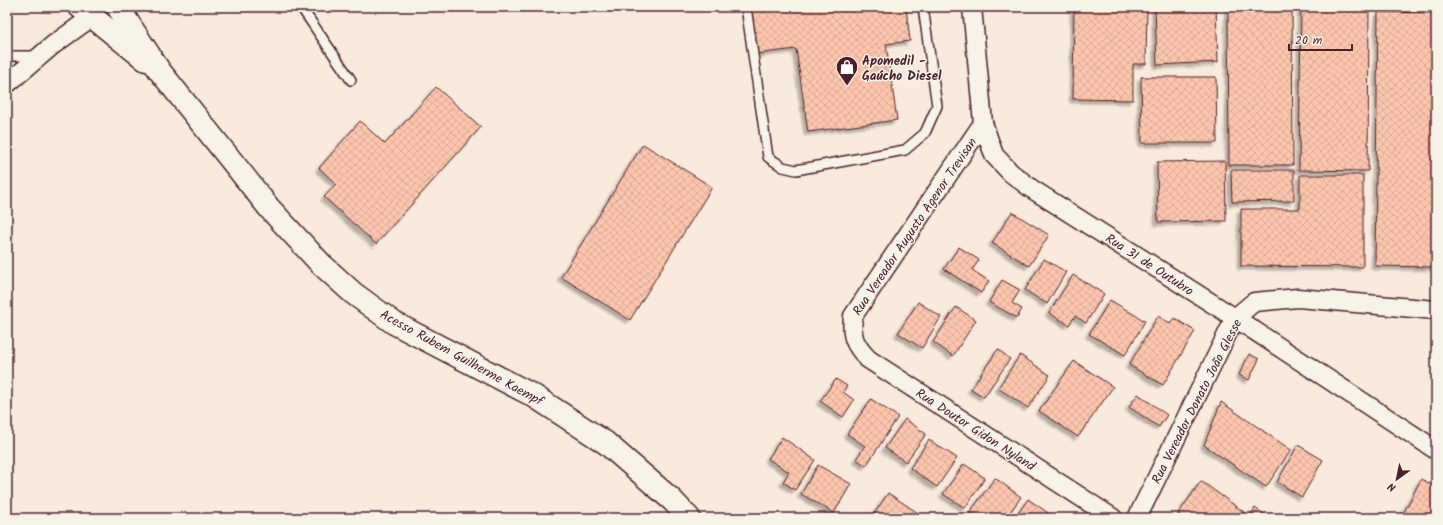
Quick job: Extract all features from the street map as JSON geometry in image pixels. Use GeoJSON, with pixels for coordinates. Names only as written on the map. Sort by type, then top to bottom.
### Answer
{"type":"FeatureCollection","features":[{"type":"Feature","properties":{"kind":"main road","name":"Acesso Rubem Guilherme Kaempf"},"geometry":{"type":"LineString","coordinates":[[118,7],[159,70],[270,209],[321,264],[353,293],[394,323],[534,396],[606,443],[672,500],[689,518]]}},
{"type":"Feature","properties":{"kind":"main road","name":"Acesso Rubem Guilherme Kaempf"},"geometry":{"type":"LineString","coordinates":[[86,12],[159,70]]}},
{"type":"Feature","properties":{"kind":"street","name":"Rua 31 de Outubro"},"geometry":{"type":"LineString","coordinates":[[972,7],[983,123],[994,154],[1011,173],[1032,189],[1235,318],[1436,450]]}},
{"type":"Feature","properties":{"kind":"street"},"geometry":{"type":"LineString","coordinates":[[7,84],[40,56],[86,12]]}},
{"type":"Feature","properties":{"kind":"street","name":"Rua Vereador Augusto Agenor Trevisan"},"geometry":{"type":"LineString","coordinates":[[851,330],[852,316],[983,123]]}},
{"type":"Feature","properties":{"kind":"street","name":"Rua Vereador Donato João Glesse"},"geometry":{"type":"LineString","coordinates":[[1137,518],[1235,318],[1254,302],[1298,298],[1436,310]]}},
{"type":"Feature","properties":{"kind":"street","name":"Rua Doutor Gidon Nyland"},"geometry":{"type":"LineString","coordinates":[[851,330],[856,347],[868,359],[1113,518]]}},
{"type":"Feature","properties":{"kind":"lane"},"geometry":{"type":"LineString","coordinates":[[301,7],[351,80]]}},
{"type":"Feature","properties":{"kind":"lane"},"geometry":{"type":"LineString","coordinates":[[746,7],[768,157],[783,167],[796,170],[905,150],[925,133],[937,106],[923,7]]}},
{"type":"Feature","properties":{"kind":"lane"},"geometry":{"type":"LineString","coordinates":[[7,56],[40,56]]}},
{"type":"Feature","properties":{"kind":"building","name":"Apomedil - Gaúcho Diesel"},"geometry":{"type":"Polygon","coordinates":[[[749,7],[906,7],[910,41],[886,44],[897,120],[808,132],[796,49],[756,54],[749,7]]]}},
{"type":"Feature","properties":{"kind":"building"},"geometry":{"type":"Polygon","coordinates":[[[1074,7],[1147,7],[1146,64],[1133,64],[1133,100],[1073,99],[1074,7]]]}},
{"type":"Feature","properties":{"kind":"building"},"geometry":{"type":"Polygon","coordinates":[[[1155,7],[1216,7],[1218,62],[1157,65],[1155,7]]]}},
{"type":"Feature","properties":{"kind":"building"},"geometry":{"type":"Polygon","coordinates":[[[1228,7],[1292,7],[1293,165],[1229,165],[1228,7]]]}},
{"type":"Feature","properties":{"kind":"building"},"geometry":{"type":"Polygon","coordinates":[[[1301,7],[1369,7],[1368,171],[1299,170],[1301,7]]]}},
{"type":"Feature","properties":{"kind":"building"},"geometry":{"type":"Polygon","coordinates":[[[1378,12],[1436,13],[1436,267],[1375,266],[1378,12]]]}},
{"type":"Feature","properties":{"kind":"building"},"geometry":{"type":"Polygon","coordinates":[[[1141,77],[1216,77],[1217,143],[1142,143],[1141,77]]]}},
{"type":"Feature","properties":{"kind":"building"},"geometry":{"type":"Polygon","coordinates":[[[436,87],[481,127],[376,244],[324,197],[336,184],[319,168],[360,121],[385,144],[436,87]]]}},
{"type":"Feature","properties":{"kind":"building"},"geometry":{"type":"Polygon","coordinates":[[[643,144],[712,187],[630,320],[561,277],[643,144]]]}},
{"type":"Feature","properties":{"kind":"building"},"geometry":{"type":"Polygon","coordinates":[[[1225,161],[1226,221],[1158,222],[1157,162],[1225,161]]]}},
{"type":"Feature","properties":{"kind":"building"},"geometry":{"type":"Polygon","coordinates":[[[1231,170],[1294,170],[1294,201],[1232,202],[1231,170]]]}},
{"type":"Feature","properties":{"kind":"building"},"geometry":{"type":"Polygon","coordinates":[[[1300,175],[1363,175],[1363,267],[1241,266],[1241,209],[1300,209],[1300,175]]]}},
{"type":"Feature","properties":{"kind":"building"},"geometry":{"type":"Polygon","coordinates":[[[1012,212],[1049,235],[1029,266],[992,243],[1012,212]]]}},
{"type":"Feature","properties":{"kind":"building"},"geometry":{"type":"Polygon","coordinates":[[[959,247],[979,260],[972,270],[989,281],[981,293],[944,269],[959,247]]]}},
{"type":"Feature","properties":{"kind":"building"},"geometry":{"type":"Polygon","coordinates":[[[1044,259],[1066,272],[1047,304],[1025,290],[1044,259]]]}},
{"type":"Feature","properties":{"kind":"building"},"geometry":{"type":"Polygon","coordinates":[[[1073,275],[1104,294],[1086,323],[1075,316],[1069,325],[1049,313],[1073,275]]]}},
{"type":"Feature","properties":{"kind":"building"},"geometry":{"type":"Polygon","coordinates":[[[1002,280],[1020,290],[1012,303],[1022,309],[1017,318],[989,302],[1002,280]]]}},
{"type":"Feature","properties":{"kind":"building"},"geometry":{"type":"Polygon","coordinates":[[[1110,300],[1145,321],[1125,355],[1089,334],[1110,300]]]}},
{"type":"Feature","properties":{"kind":"building"},"geometry":{"type":"Polygon","coordinates":[[[918,302],[941,317],[922,348],[898,333],[918,302]]]}},
{"type":"Feature","properties":{"kind":"building"},"geometry":{"type":"Polygon","coordinates":[[[956,307],[976,320],[953,356],[933,342],[956,307]]]}},
{"type":"Feature","properties":{"kind":"building"},"geometry":{"type":"Polygon","coordinates":[[[1158,316],[1170,323],[1174,318],[1195,331],[1163,385],[1129,365],[1158,316]]]}},
{"type":"Feature","properties":{"kind":"building"},"geometry":{"type":"Polygon","coordinates":[[[998,349],[1010,359],[984,397],[971,389],[998,349]]]}},
{"type":"Feature","properties":{"kind":"building"},"geometry":{"type":"Polygon","coordinates":[[[1249,354],[1259,359],[1249,380],[1239,375],[1249,354]]]}},
{"type":"Feature","properties":{"kind":"building"},"geometry":{"type":"Polygon","coordinates":[[[1020,355],[1050,375],[1028,408],[998,388],[1020,355]]]}},
{"type":"Feature","properties":{"kind":"building"},"geometry":{"type":"Polygon","coordinates":[[[1074,361],[1113,387],[1078,437],[1039,411],[1074,361]]]}},
{"type":"Feature","properties":{"kind":"building"},"geometry":{"type":"Polygon","coordinates":[[[836,379],[847,386],[843,392],[854,400],[843,417],[820,401],[836,379]]]}},
{"type":"Feature","properties":{"kind":"building"},"geometry":{"type":"Polygon","coordinates":[[[1138,394],[1167,415],[1159,427],[1129,407],[1138,394]]]}},
{"type":"Feature","properties":{"kind":"building"},"geometry":{"type":"Polygon","coordinates":[[[871,399],[898,417],[866,466],[856,459],[865,446],[847,434],[871,399]]]}},
{"type":"Feature","properties":{"kind":"building"},"geometry":{"type":"Polygon","coordinates":[[[1221,402],[1291,450],[1266,487],[1204,445],[1221,402]]]}},
{"type":"Feature","properties":{"kind":"building"},"geometry":{"type":"Polygon","coordinates":[[[905,419],[926,434],[906,462],[885,448],[905,419]]]}},
{"type":"Feature","properties":{"kind":"building"},"geometry":{"type":"Polygon","coordinates":[[[782,437],[815,460],[795,490],[783,482],[789,472],[768,459],[782,437]]]}},
{"type":"Feature","properties":{"kind":"building"},"geometry":{"type":"Polygon","coordinates":[[[929,440],[957,458],[937,487],[910,468],[929,440]]]}},
{"type":"Feature","properties":{"kind":"building"},"geometry":{"type":"Polygon","coordinates":[[[1298,445],[1323,460],[1302,497],[1277,482],[1298,445]]]}},
{"type":"Feature","properties":{"kind":"building"},"geometry":{"type":"Polygon","coordinates":[[[964,464],[985,478],[965,508],[943,494],[964,464]]]}},
{"type":"Feature","properties":{"kind":"building"},"geometry":{"type":"Polygon","coordinates":[[[818,465],[851,484],[834,513],[801,494],[818,465]]]}},
{"type":"Feature","properties":{"kind":"building"},"geometry":{"type":"Polygon","coordinates":[[[995,478],[1021,497],[1006,518],[979,518],[970,512],[995,478]]]}},
{"type":"Feature","properties":{"kind":"building"},"geometry":{"type":"Polygon","coordinates":[[[1421,479],[1436,487],[1436,514],[1434,518],[1401,518],[1421,479]]]}},
{"type":"Feature","properties":{"kind":"building"},"geometry":{"type":"Polygon","coordinates":[[[1201,481],[1244,512],[1240,518],[1184,518],[1178,514],[1201,481]]]}},
{"type":"Feature","properties":{"kind":"building"},"geometry":{"type":"Polygon","coordinates":[[[888,493],[924,517],[880,518],[874,514],[888,493]]]}},
{"type":"Feature","properties":{"kind":"building"},"geometry":{"type":"Polygon","coordinates":[[[1028,499],[1051,515],[1049,518],[1015,518],[1028,499]]]}},
{"type":"Feature","properties":{"kind":"building"},"geometry":{"type":"Polygon","coordinates":[[[1255,508],[1270,518],[1249,518],[1255,508]]]}},
{"type":"Feature","properties":{"kind":"place","name":"Apomedil - Gaúcho Diesel"},"geometry":{"type":"Point","coordinates":[847,86]}}]}
